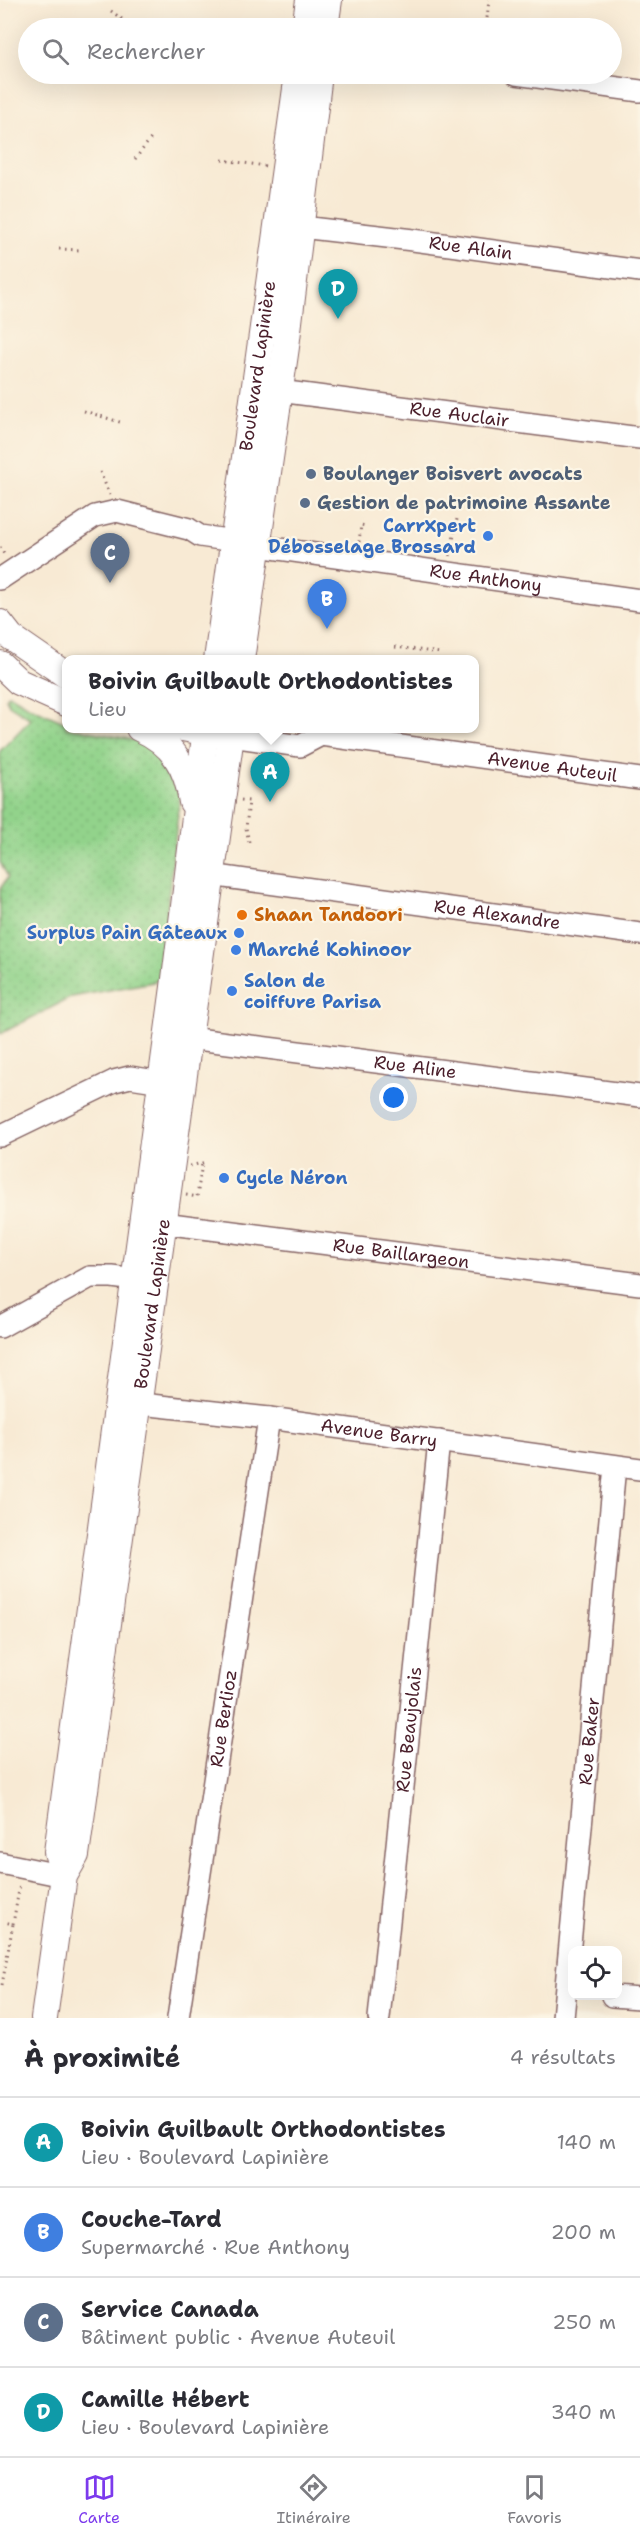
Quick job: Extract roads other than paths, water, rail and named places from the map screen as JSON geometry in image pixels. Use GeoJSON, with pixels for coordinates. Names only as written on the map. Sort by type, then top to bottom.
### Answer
{"type":"FeatureCollection","features":[{"type":"Feature","properties":{"kind":"main road"},"geometry":{"type":"LineString","coordinates":[[306,18],[309,0]]}},
{"type":"Feature","properties":{"kind":"main road"},"geometry":{"type":"LineString","coordinates":[[326,18],[329,0]]}},
{"type":"Feature","properties":{"kind":"main road","name":"Boulevard Lapinière"},"geometry":{"type":"LineString","coordinates":[[241,655],[246,544],[297,84]]}},
{"type":"Feature","properties":{"kind":"main road","name":"Boulevard Lapinière"},"geometry":{"type":"LineString","coordinates":[[214,653],[246,544],[279,391],[318,84]]}},
{"type":"Feature","properties":{"kind":"main road"},"geometry":{"type":"LineString","coordinates":[[0,623],[10,637],[62,672]]}},
{"type":"Feature","properties":{"kind":"main road"},"geometry":{"type":"LineString","coordinates":[[0,664],[19,682],[62,701]]}},
{"type":"Feature","properties":{"kind":"main road"},"geometry":{"type":"LineString","coordinates":[[146,733],[164,744],[184,769],[189,779],[196,824]]}},
{"type":"Feature","properties":{"kind":"main road","name":"Boulevard Lapinière"},"geometry":{"type":"LineString","coordinates":[[44,2018],[64,1876],[57,1852],[129,1403],[171,1083],[196,824],[198,733]]}},
{"type":"Feature","properties":{"kind":"main road","name":"Boulevard Lapinière"},"geometry":{"type":"LineString","coordinates":[[145,1281],[163,1223],[171,1083],[189,1038],[231,733]]}},
{"type":"Feature","properties":{"kind":"street"},"geometry":{"type":"LineString","coordinates":[[589,84],[640,91]]}},
{"type":"Feature","properties":{"kind":"street","name":"Rue Alain"},"geometry":{"type":"LineString","coordinates":[[301,227],[413,240],[640,272]]}},
{"type":"Feature","properties":{"kind":"street","name":"Rue Auclair"},"geometry":{"type":"LineString","coordinates":[[279,391],[640,438]]}},
{"type":"Feature","properties":{"kind":"street","name":"Rue Anthony"},"geometry":{"type":"LineString","coordinates":[[0,579],[95,516],[117,511],[189,529],[200,536],[246,544],[640,600]]}},
{"type":"Feature","properties":{"kind":"street","name":"Avenue Auteuil"},"geometry":{"type":"LineString","coordinates":[[236,733],[300,746],[317,733]]}},
{"type":"Feature","properties":{"kind":"street","name":"Avenue Auteuil"},"geometry":{"type":"LineString","coordinates":[[325,733],[640,779]]}},
{"type":"Feature","properties":{"kind":"street","name":"Rue Alexandre"},"geometry":{"type":"LineString","coordinates":[[210,875],[640,934]]}},
{"type":"Feature","properties":{"kind":"street","name":"Rue Aline"},"geometry":{"type":"LineString","coordinates":[[189,1038],[640,1096]]}},
{"type":"Feature","properties":{"kind":"street"},"geometry":{"type":"LineString","coordinates":[[0,1136],[114,1081],[130,1077],[171,1083]]}},
{"type":"Feature","properties":{"kind":"street","name":"Rue Baillargeon"},"geometry":{"type":"LineString","coordinates":[[163,1223],[640,1284]]}},
{"type":"Feature","properties":{"kind":"street"},"geometry":{"type":"LineString","coordinates":[[0,1327],[90,1277],[145,1281]]}},
{"type":"Feature","properties":{"kind":"street","name":"Avenue Barry"},"geometry":{"type":"LineString","coordinates":[[129,1403],[269,1418],[640,1469]]}},
{"type":"Feature","properties":{"kind":"street","name":"Rue Berlioz"},"geometry":{"type":"LineString","coordinates":[[178,2018],[269,1418]]}},
{"type":"Feature","properties":{"kind":"street","name":"Rue Beaujolais"},"geometry":{"type":"LineString","coordinates":[[379,2018],[439,1441]]}},
{"type":"Feature","properties":{"kind":"street","name":"Rue Baker"},"geometry":{"type":"LineString","coordinates":[[574,1946],[615,1466]]}},
{"type":"Feature","properties":{"kind":"street"},"geometry":{"type":"LineString","coordinates":[[0,1863],[64,1876]]}},
{"type":"Feature","properties":{"kind":"street"},"geometry":{"type":"LineString","coordinates":[[622,1996],[640,1998]]}},
{"type":"Feature","properties":{"kind":"street","name":"Rue Baker"},"geometry":{"type":"LineString","coordinates":[[563,2018],[568,1999]]}},
{"type":"Feature","properties":{"kind":"place","name":"Camille Hébert"},"geometry":{"type":"Point","coordinates":[338,319]}},
{"type":"Feature","properties":{"kind":"place","name":"Boulanger Boisvert avocats"},"geometry":{"type":"Point","coordinates":[311,474]}},
{"type":"Feature","properties":{"kind":"place","name":"Gestion de patrimoine Assante"},"geometry":{"type":"Point","coordinates":[305,503]}},
{"type":"Feature","properties":{"kind":"place","name":"CarrXpert Débosselage Brossard"},"geometry":{"type":"Point","coordinates":[488,536]}},
{"type":"Feature","properties":{"kind":"place","name":"Service Canada"},"geometry":{"type":"Point","coordinates":[110,583]}},
{"type":"Feature","properties":{"kind":"place","name":"Couche-Tard"},"geometry":{"type":"Point","coordinates":[327,629]}},
{"type":"Feature","properties":{"kind":"place","name":"Boivin Guilbault Orthodontistes"},"geometry":{"type":"Point","coordinates":[270,802]}},
{"type":"Feature","properties":{"kind":"place","name":"Shaan Tandoori"},"geometry":{"type":"Point","coordinates":[242,915]}},
{"type":"Feature","properties":{"kind":"place","name":"Surplus Pain Gâteaux"},"geometry":{"type":"Point","coordinates":[239,933]}},
{"type":"Feature","properties":{"kind":"place","name":"Marché Kohinoor"},"geometry":{"type":"Point","coordinates":[236,950]}},
{"type":"Feature","properties":{"kind":"place","name":"Salon de coiffure Parisa"},"geometry":{"type":"Point","coordinates":[232,991]}},
{"type":"Feature","properties":{"kind":"place","name":"Cycle Néron"},"geometry":{"type":"Point","coordinates":[224,1178]}}]}
